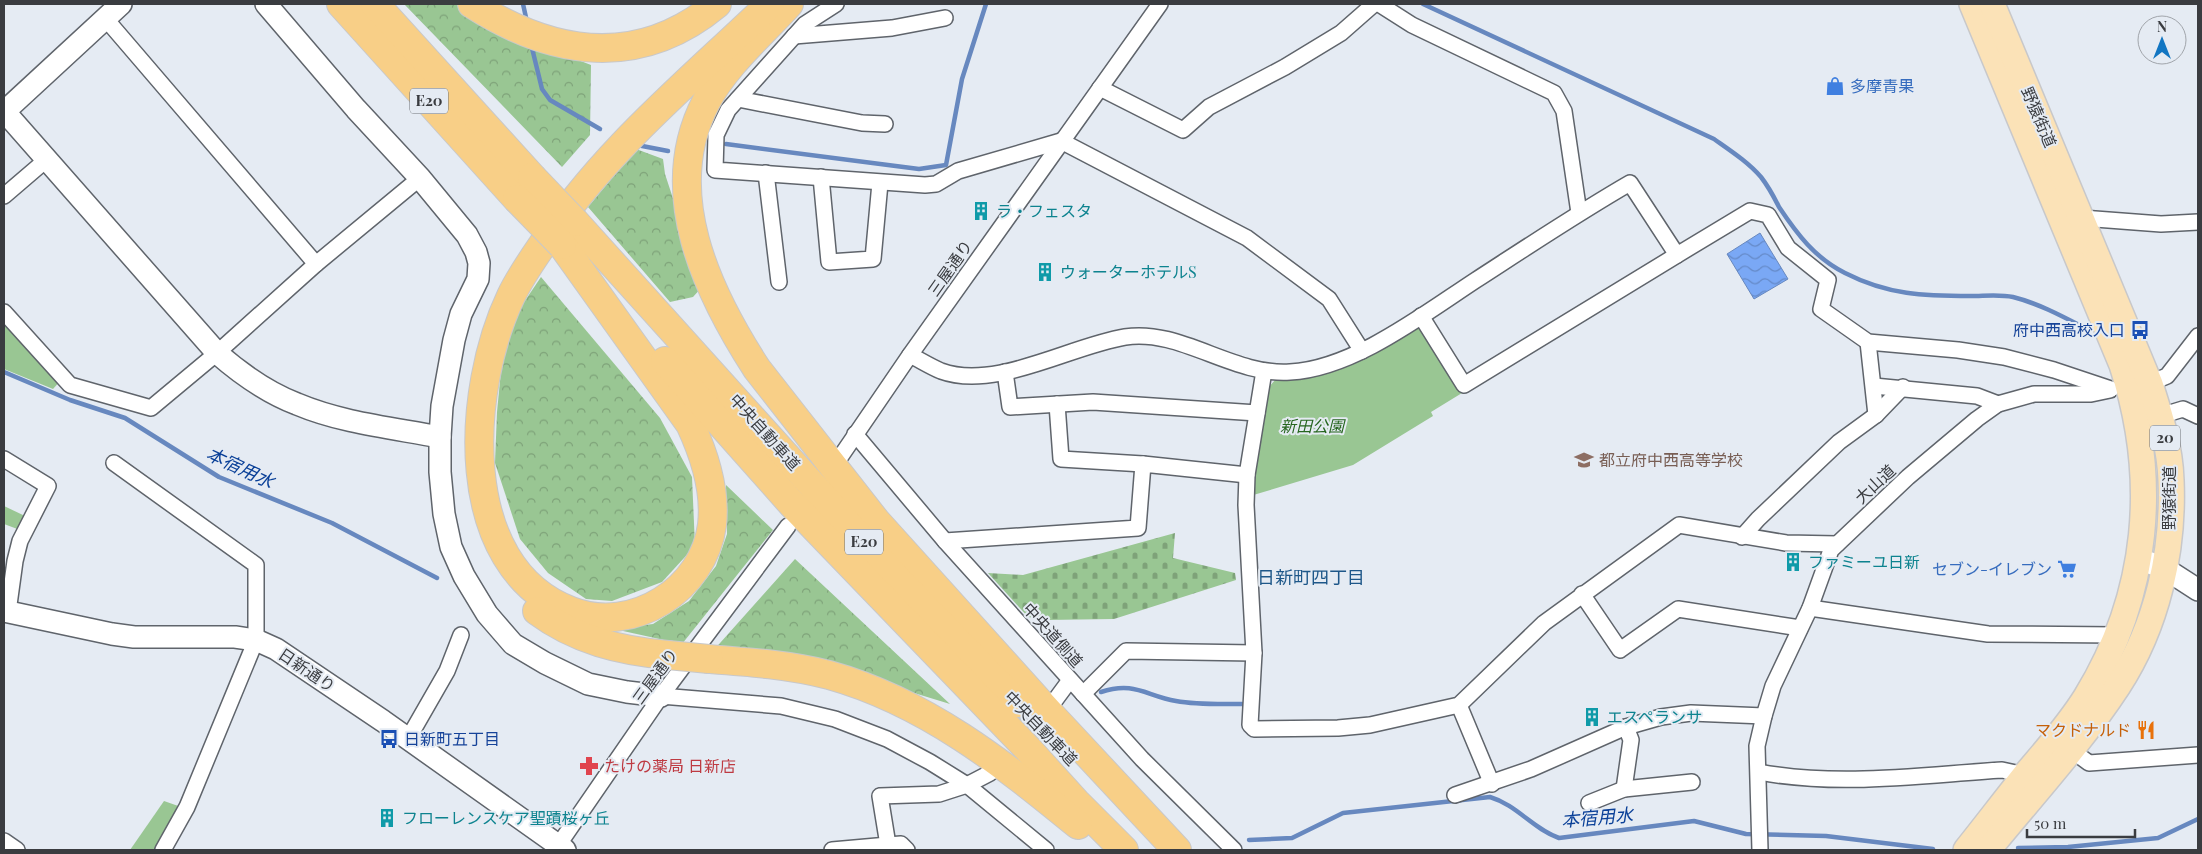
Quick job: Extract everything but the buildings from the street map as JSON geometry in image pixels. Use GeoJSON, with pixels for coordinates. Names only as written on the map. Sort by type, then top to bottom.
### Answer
{"type":"FeatureCollection","features":[{"type":"Feature","properties":{"kind":"highway","name":"中央自動車道"},"geometry":{"type":"LineString","coordinates":[[341,4],[525,188],[1038,726],[1165,850]]}},
{"type":"Feature","properties":{"kind":"highway","name":"中央自動車道"},"geometry":{"type":"LineString","coordinates":[[375,4],[525,188]]}},
{"type":"Feature","properties":{"kind":"highway"},"geometry":{"type":"LineString","coordinates":[[472,4],[541,39],[570,46],[598,49],[621,48],[660,38],[679,29],[717,4]]}},
{"type":"Feature","properties":{"kind":"highway"},"geometry":{"type":"LineString","coordinates":[[746,4],[602,147],[545,216],[522,249],[502,287],[485,328],[472,378],[468,423],[468,468],[471,492],[476,516],[484,539],[507,581],[534,610],[552,623],[578,636],[627,650],[668,656],[754,662],[829,675],[866,687],[911,707],[950,728],[1016,774],[1108,850]]}},
{"type":"Feature","properties":{"kind":"highway"},"geometry":{"type":"LineString","coordinates":[[568,234],[690,424],[703,454],[711,481],[712,526],[707,547],[697,565],[686,581],[667,599],[639,612],[618,617],[574,613],[552,603],[522,579],[506,556],[487,508],[480,470],[481,404],[488,361],[511,295],[536,254],[574,199],[599,169],[671,95],[770,4]]}},
{"type":"Feature","properties":{"kind":"highway"},"geometry":{"type":"LineString","coordinates":[[789,4],[747,48],[720,81],[706,102],[692,136],[687,162],[687,205],[695,239],[709,281],[743,347],[757,369],[876,520],[1051,715],[1177,850]]}},
{"type":"Feature","properties":{"kind":"highway","name":"中央自動車道"},"geometry":{"type":"LineString","coordinates":[[568,234],[792,504],[1124,850]]}},
{"type":"Feature","properties":{"kind":"main road","name":"野猿街道"},"geometry":{"type":"LineString","coordinates":[[1972,4],[2111,335],[2130,387],[2160,416],[2165,436],[2171,480],[2171,524],[2164,568],[2154,611],[2134,659],[2114,693],[1988,850]]}},
{"type":"Feature","properties":{"kind":"main road","name":"野猿街道"},"geometry":{"type":"LineString","coordinates":[[1966,850],[2067,725],[2086,698],[2117,635],[2133,588],[2143,533],[2143,485],[2130,387],[2082,218],[1992,4]]}},
{"type":"Feature","properties":{"kind":"street"},"geometry":{"type":"LineString","coordinates":[[121,4],[4,111],[217,353],[241,374],[297,404],[349,420],[440,437]]}},
{"type":"Feature","properties":{"kind":"street"},"geometry":{"type":"LineString","coordinates":[[266,4],[356,109],[420,178],[467,235],[476,252],[479,263],[478,280],[461,314],[454,340],[442,406],[440,472],[444,514],[451,547],[464,576],[487,614],[513,644],[545,663],[588,684],[661,696],[781,706],[835,719],[887,739],[967,785],[1046,850]]}},
{"type":"Feature","properties":{"kind":"street"},"geometry":{"type":"LineString","coordinates":[[836,4],[805,24],[728,110],[716,136],[715,170],[880,183],[936,184],[958,170],[1060,141],[1246,238],[1329,299],[1362,351]]}},
{"type":"Feature","properties":{"kind":"street","name":"三屋通り"},"geometry":{"type":"LineString","coordinates":[[841,456],[1060,141],[1160,4]]}},
{"type":"Feature","properties":{"kind":"street"},"geometry":{"type":"LineString","coordinates":[[1100,88],[1184,130],[1209,107],[1285,67],[1341,33],[1374,4]]}},
{"type":"Feature","properties":{"kind":"street"},"geometry":{"type":"LineString","coordinates":[[1379,4],[1412,25],[1554,94],[1564,111],[1579,213]]}},
{"type":"Feature","properties":{"kind":"street"},"geometry":{"type":"LineString","coordinates":[[105,18],[316,264]]}},
{"type":"Feature","properties":{"kind":"street"},"geometry":{"type":"LineString","coordinates":[[794,36],[892,28],[945,18]]}},
{"type":"Feature","properties":{"kind":"street"},"geometry":{"type":"LineString","coordinates":[[738,100],[862,123],[885,124]]}},
{"type":"Feature","properties":{"kind":"street"},"geometry":{"type":"LineString","coordinates":[[4,196],[46,160]]}},
{"type":"Feature","properties":{"kind":"street"},"geometry":{"type":"LineString","coordinates":[[766,173],[779,282]]}},
{"type":"Feature","properties":{"kind":"street"},"geometry":{"type":"LineString","coordinates":[[821,177],[829,262],[873,259],[880,183]]}},
{"type":"Feature","properties":{"kind":"street"},"geometry":{"type":"LineString","coordinates":[[4,312],[70,385],[151,408],[217,353],[316,264],[420,178]]}},
{"type":"Feature","properties":{"kind":"street"},"geometry":{"type":"LineString","coordinates":[[910,355],[942,371],[981,377],[1005,372],[1106,340],[1129,336],[1168,340],[1246,368],[1288,373],[1313,371],[1362,351],[1421,316],[1579,213],[1630,183],[1677,255]]}},
{"type":"Feature","properties":{"kind":"street"},"geometry":{"type":"LineString","coordinates":[[1421,316],[1464,385],[1750,211],[1768,215],[1788,248],[1828,280],[1822,309],[1868,342],[1958,350],[2004,358],[2130,387]]}},
{"type":"Feature","properties":{"kind":"street"},"geometry":{"type":"LineString","coordinates":[[2082,218],[2161,224],[2198,222]]}},
{"type":"Feature","properties":{"kind":"street","name":"大山道"},"geometry":{"type":"LineString","coordinates":[[1760,839],[1757,746],[1764,716],[1773,686],[1810,608],[1831,550],[1908,477],[1976,419],[1998,404],[2034,394],[2091,394],[2130,387],[2167,376],[2197,341]]}},
{"type":"Feature","properties":{"kind":"street"},"geometry":{"type":"LineString","coordinates":[[1868,342],[1876,415]]}},
{"type":"Feature","properties":{"kind":"street"},"geometry":{"type":"LineString","coordinates":[[1264,371],[1247,475],[1246,505],[1254,653],[1250,725],[1254,729],[1338,728],[1370,725],[1459,705],[1544,623],[1679,525],[1786,543],[1837,544]]}},
{"type":"Feature","properties":{"kind":"street"},"geometry":{"type":"LineString","coordinates":[[1005,372],[1010,407],[1093,402],[1257,413]]}},
{"type":"Feature","properties":{"kind":"street"},"geometry":{"type":"LineString","coordinates":[[1874,386],[1976,396],[1998,404]]}},
{"type":"Feature","properties":{"kind":"street"},"geometry":{"type":"LineString","coordinates":[[1742,537],[1758,519],[1839,442],[1876,415],[1903,388]]}},
{"type":"Feature","properties":{"kind":"street"},"geometry":{"type":"LineString","coordinates":[[1057,404],[1060,459],[1143,464],[1247,475]]}},
{"type":"Feature","properties":{"kind":"street"},"geometry":{"type":"LineString","coordinates":[[2160,416],[2182,409],[2198,416]]}},
{"type":"Feature","properties":{"kind":"street","name":"中央道側道"},"geometry":{"type":"LineString","coordinates":[[855,434],[945,541],[1070,680],[1142,759],[1234,850]]}},
{"type":"Feature","properties":{"kind":"street"},"geometry":{"type":"LineString","coordinates":[[4,459],[48,486],[20,541],[6,611]]}},
{"type":"Feature","properties":{"kind":"street"},"geometry":{"type":"LineString","coordinates":[[114,463],[256,565],[256,640],[187,807],[163,850]]}},
{"type":"Feature","properties":{"kind":"street"},"geometry":{"type":"LineString","coordinates":[[945,541],[1138,528],[1143,464]]}},
{"type":"Feature","properties":{"kind":"street","name":"三屋通り"},"geometry":{"type":"LineString","coordinates":[[560,849],[661,696],[788,526]]}},
{"type":"Feature","properties":{"kind":"street"},"geometry":{"type":"LineString","coordinates":[[2139,559],[2164,568],[2198,590]]}},
{"type":"Feature","properties":{"kind":"street"},"geometry":{"type":"LineString","coordinates":[[1582,594],[1620,650],[1678,609],[1800,628]]}},
{"type":"Feature","properties":{"kind":"street"},"geometry":{"type":"LineString","coordinates":[[1810,608],[1988,634],[2117,635]]}},
{"type":"Feature","properties":{"kind":"street","name":"日新通り"},"geometry":{"type":"LineString","coordinates":[[6,611],[134,637],[235,637],[256,640],[291,658],[408,739],[560,849]]}},
{"type":"Feature","properties":{"kind":"street"},"geometry":{"type":"LineString","coordinates":[[408,739],[447,671],[460,635]]}},
{"type":"Feature","properties":{"kind":"street"},"geometry":{"type":"LineString","coordinates":[[1084,694],[1126,651],[1254,653]]}},
{"type":"Feature","properties":{"kind":"street"},"geometry":{"type":"LineString","coordinates":[[1051,700],[1070,680]]}},
{"type":"Feature","properties":{"kind":"street"},"geometry":{"type":"LineString","coordinates":[[1459,705],[1492,784]]}},
{"type":"Feature","properties":{"kind":"street"},"geometry":{"type":"LineString","coordinates":[[1456,796],[1492,784],[1566,754],[1626,726],[1661,717],[1691,713],[1764,716]]}},
{"type":"Feature","properties":{"kind":"street"},"geometry":{"type":"LineString","coordinates":[[1624,789],[1631,740],[1626,726]]}},
{"type":"Feature","properties":{"kind":"street"},"geometry":{"type":"LineString","coordinates":[[2070,749],[2089,763],[2198,755]]}},
{"type":"Feature","properties":{"kind":"street"},"geometry":{"type":"LineString","coordinates":[[888,845],[880,796],[939,794],[967,785],[985,769]]}},
{"type":"Feature","properties":{"kind":"street"},"geometry":{"type":"LineString","coordinates":[[1759,772],[1791,778],[1844,780],[2002,770],[2025,775]]}},
{"type":"Feature","properties":{"kind":"street"},"geometry":{"type":"LineString","coordinates":[[1589,803],[1624,789],[1692,782]]}},
{"type":"Feature","properties":{"kind":"street"},"geometry":{"type":"LineString","coordinates":[[4,841],[17,850]]}},
{"type":"Feature","properties":{"kind":"street"},"geometry":{"type":"LineString","coordinates":[[832,850],[901,844],[907,850]]}},
{"type":"Feature","properties":{"kind":"green space"},"geometry":{"type":"Polygon","coordinates":[[[404,4],[459,4],[524,39],[591,65],[590,135],[562,167],[404,4]]]}},
{"type":"Feature","properties":{"kind":"green space"},"geometry":{"type":"Polygon","coordinates":[[[636,149],[663,159],[665,174],[702,287],[693,297],[670,302],[588,207],[636,149]]]}},
{"type":"Feature","properties":{"kind":"green space"},"geometry":{"type":"Polygon","coordinates":[[[541,277],[660,418],[692,477],[695,546],[662,582],[612,601],[586,599],[548,573],[520,539],[495,463],[501,371],[514,317],[541,277]]]}},
{"type":"Feature","properties":{"kind":"green space"},"geometry":{"type":"Polygon","coordinates":[[[4,321],[61,380],[53,389],[4,369],[4,321]]]}},
{"type":"Feature","properties":{"kind":"green space","name":"新田公園"},"geometry":{"type":"Polygon","coordinates":[[[1410,325],[1420,327],[1462,393],[1431,412],[1433,416],[1353,465],[1250,496],[1267,389],[1276,379],[1303,378],[1320,374],[1410,325]]]}},
{"type":"Feature","properties":{"kind":"green space"},"geometry":{"type":"Polygon","coordinates":[[[726,485],[773,530],[682,644],[614,629],[653,624],[689,601],[716,566],[727,534],[726,485]]]}},
{"type":"Feature","properties":{"kind":"green space"},"geometry":{"type":"Polygon","coordinates":[[[4,506],[25,516],[20,530],[4,524],[4,506]]]}},
{"type":"Feature","properties":{"kind":"green space"},"geometry":{"type":"Polygon","coordinates":[[[1175,533],[1173,558],[1235,573],[1236,580],[1114,619],[1046,620],[1028,617],[988,573],[1023,575],[1175,533]]]}},
{"type":"Feature","properties":{"kind":"green space"},"geometry":{"type":"Polygon","coordinates":[[[795,559],[950,704],[839,670],[712,652],[795,559]]]}},
{"type":"Feature","properties":{"kind":"green space"},"geometry":{"type":"Polygon","coordinates":[[[164,801],[184,808],[161,850],[130,850],[164,801]]]}},
{"type":"Feature","properties":{"kind":"water"},"geometry":{"type":"Polygon","coordinates":[[[1760,233],[1788,279],[1754,299],[1727,254],[1760,233]]]}},
{"type":"Feature","properties":{"kind":"waterway"},"geometry":{"type":"LineString","coordinates":[[523,4],[527,22]]}},
{"type":"Feature","properties":{"kind":"waterway"},"geometry":{"type":"LineString","coordinates":[[726,144],[919,169],[946,165],[962,79],[986,4]]}},
{"type":"Feature","properties":{"kind":"waterway"},"geometry":{"type":"LineString","coordinates":[[1423,4],[1714,139],[1739,157],[1761,177],[1779,207],[1800,236],[1816,253],[1845,273],[1876,286],[1906,293],[1938,296],[1997,295],[2013,297],[2040,306],[2083,327]]}},
{"type":"Feature","properties":{"kind":"waterway"},"geometry":{"type":"LineString","coordinates":[[531,44],[542,89],[550,100],[600,129]]}},
{"type":"Feature","properties":{"kind":"waterway"},"geometry":{"type":"LineString","coordinates":[[637,145],[668,151]]}},
{"type":"Feature","properties":{"kind":"waterway","name":"本宿用水"},"geometry":{"type":"LineString","coordinates":[[4,372],[70,400],[125,418],[219,477],[332,523],[437,578]]}},
{"type":"Feature","properties":{"kind":"waterway"},"geometry":{"type":"LineString","coordinates":[[1101,692],[1123,688],[1140,690],[1166,699],[1184,702],[1242,704]]}},
{"type":"Feature","properties":{"kind":"waterway","name":"本宿用水"},"geometry":{"type":"LineString","coordinates":[[1249,840],[1292,838],[1343,813],[1490,797],[1509,806],[1541,829],[1559,838],[1694,821],[1746,834],[1826,836],[1933,849]]}},
{"type":"Feature","properties":{"kind":"waterway","name":"本宿用水"},"geometry":{"type":"LineString","coordinates":[[2018,848],[2068,847],[2158,838],[2198,819]]}},
{"type":"Feature","properties":{"kind":"tunnel"},"geometry":{"type":"LineString","coordinates":[[986,759],[1046,700]]}},
{"type":"Feature","properties":{"kind":"place","name":"多摩青果"},"geometry":{"type":"Point","coordinates":[1835,86]}},
{"type":"Feature","properties":{"kind":"place","name":"ラ・フェスタ"},"geometry":{"type":"Point","coordinates":[981,211]}},
{"type":"Feature","properties":{"kind":"place","name":"ウォーターホテルS"},"geometry":{"type":"Point","coordinates":[1045,272]}},
{"type":"Feature","properties":{"kind":"place","name":"府中西高校入口"},"geometry":{"type":"Point","coordinates":[2140,330]}},
{"type":"Feature","properties":{"kind":"place","name":"都立府中西高等学校"},"geometry":{"type":"Point","coordinates":[1584,460]}},
{"type":"Feature","properties":{"kind":"place","name":"ファミーユ日新"},"geometry":{"type":"Point","coordinates":[1793,562]}},
{"type":"Feature","properties":{"kind":"place","name":"セブン-イレブン"},"geometry":{"type":"Point","coordinates":[2067,569]}},
{"type":"Feature","properties":{"kind":"place","name":"エスペランサ"},"geometry":{"type":"Point","coordinates":[1592,717]}},
{"type":"Feature","properties":{"kind":"place","name":"マクドナルド"},"geometry":{"type":"Point","coordinates":[2146,730]}},
{"type":"Feature","properties":{"kind":"place","name":"日新町五丁目"},"geometry":{"type":"Point","coordinates":[389,739]}},
{"type":"Feature","properties":{"kind":"place","name":"たけの薬局 日新店"},"geometry":{"type":"Point","coordinates":[589,766]}},
{"type":"Feature","properties":{"kind":"place","name":"フローレンスケア聖蹟桜ヶ丘"},"geometry":{"type":"Point","coordinates":[387,818]}},
{"type":"Feature","properties":{"kind":"district","name":"日新町四丁目"},"geometry":{"type":"Point","coordinates":[1311,578]}}]}
